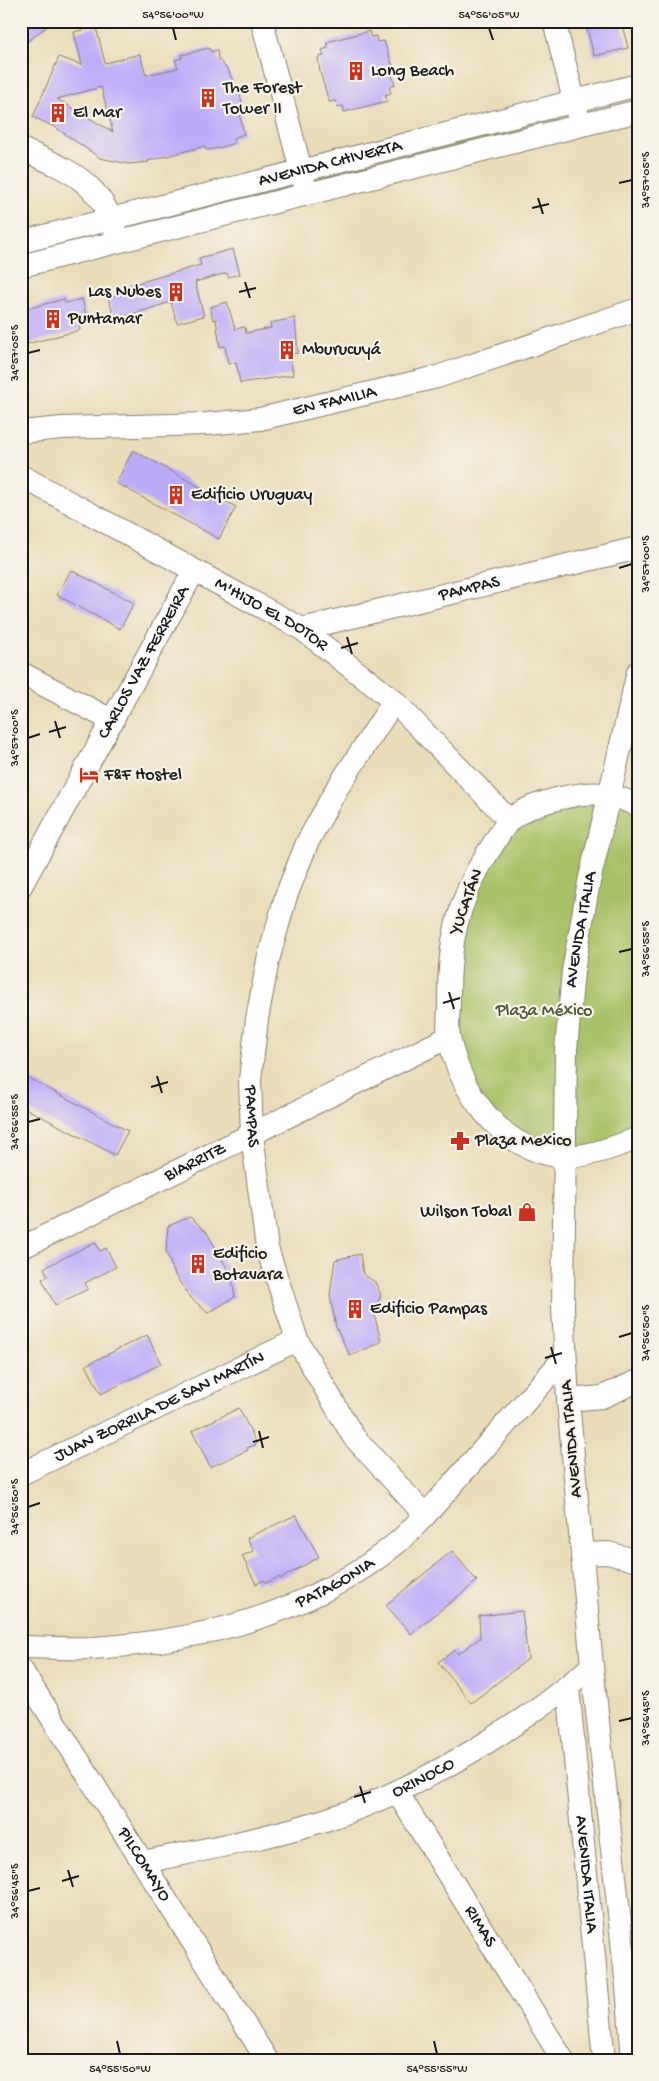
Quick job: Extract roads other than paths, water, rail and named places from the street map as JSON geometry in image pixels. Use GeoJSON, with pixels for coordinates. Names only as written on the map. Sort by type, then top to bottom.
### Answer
{"type":"FeatureCollection","features":[{"type":"Feature","properties":{"kind":"street"},"geometry":{"type":"LineString","coordinates":[[262,21],[308,196]]}},
{"type":"Feature","properties":{"kind":"street"},"geometry":{"type":"LineString","coordinates":[[554,21],[580,126]]}},
{"type":"Feature","properties":{"kind":"street","name":"AVENIDA CHIVERTA"},"geometry":{"type":"LineString","coordinates":[[21,266],[115,231],[301,170],[638,85]]}},
{"type":"Feature","properties":{"kind":"street","name":"AVENIDA CHIVERTA"},"geometry":{"type":"LineString","coordinates":[[21,242],[115,231],[308,196],[638,111]]}},
{"type":"Feature","properties":{"kind":"street"},"geometry":{"type":"LineString","coordinates":[[21,149],[75,176],[94,191],[104,203],[115,231]]}},
{"type":"Feature","properties":{"kind":"street","name":"EN FAMILIA"},"geometry":{"type":"LineString","coordinates":[[21,432],[82,427],[207,424],[260,419],[437,377],[638,309]]}},
{"type":"Feature","properties":{"kind":"street","name":"M'HIJO EL DOTOR"},"geometry":{"type":"LineString","coordinates":[[21,476],[302,628],[394,701],[510,820]]}},
{"type":"Feature","properties":{"kind":"street","name":"PAMPAS"},"geometry":{"type":"LineString","coordinates":[[302,628],[638,548]]}},
{"type":"Feature","properties":{"kind":"street","name":"CARLOS VAZ FERREIRA"},"geometry":{"type":"LineString","coordinates":[[21,886],[194,571]]}},
{"type":"Feature","properties":{"kind":"street","name":"AVENIDA ITALIA"},"geometry":{"type":"LineString","coordinates":[[633,2060],[626,1978],[592,1666],[568,1400],[563,1308],[566,1050],[573,971],[589,882],[638,672]]}},
{"type":"Feature","properties":{"kind":"street"},"geometry":{"type":"LineString","coordinates":[[21,673],[113,721]]}},
{"type":"Feature","properties":{"kind":"street","name":"PAMPAS"},"geometry":{"type":"LineString","coordinates":[[394,701],[336,790],[307,843],[286,896],[268,960],[257,1019],[250,1080],[252,1135],[267,1248],[297,1340],[353,1436],[425,1515]]}},
{"type":"Feature","properties":{"kind":"street","name":"YUCATÁN"},"geometry":{"type":"LineString","coordinates":[[566,1157],[556,1156],[522,1144],[492,1122],[466,1089],[449,1037],[448,983],[454,926],[474,874],[510,820],[547,801],[578,794],[609,794]]}},
{"type":"Feature","properties":{"kind":"street"},"geometry":{"type":"LineString","coordinates":[[609,794],[638,806]]}},
{"type":"Feature","properties":{"kind":"street","name":"BIARRITZ"},"geometry":{"type":"LineString","coordinates":[[21,1248],[449,1037]]}},
{"type":"Feature","properties":{"kind":"street"},"geometry":{"type":"LineString","coordinates":[[566,1157],[612,1149],[638,1138]]}},
{"type":"Feature","properties":{"kind":"street","name":"JUAN ZORRILA DE SAN MARTÍN"},"geometry":{"type":"LineString","coordinates":[[21,1474],[297,1340]]}},
{"type":"Feature","properties":{"kind":"street","name":"PATAGONIA"},"geometry":{"type":"LineString","coordinates":[[21,1646],[91,1648],[163,1641],[220,1630],[260,1618],[314,1597],[355,1574],[399,1541],[425,1515],[565,1357]]}},
{"type":"Feature","properties":{"kind":"street"},"geometry":{"type":"LineString","coordinates":[[568,1400],[602,1397],[638,1380]]}},
{"type":"Feature","properties":{"kind":"street"},"geometry":{"type":"LineString","coordinates":[[582,1554],[608,1554],[638,1561]]}},
{"type":"Feature","properties":{"kind":"street","name":"ORINOCO"},"geometry":{"type":"LineString","coordinates":[[143,1862],[265,1838],[332,1818],[397,1792],[503,1730],[568,1687],[592,1666]]}},
{"type":"Feature","properties":{"kind":"street","name":"PILCOMAYO"},"geometry":{"type":"LineString","coordinates":[[21,1669],[267,2060]]}},
{"type":"Feature","properties":{"kind":"street","name":"AVENIDA ITALIA"},"geometry":{"type":"LineString","coordinates":[[568,1687],[604,2060]]}},
{"type":"Feature","properties":{"kind":"street","name":"RIMAS"},"geometry":{"type":"LineString","coordinates":[[397,1792],[563,2060]]}},
{"type":"Feature","properties":{"kind":"place","name":"Long Beach"},"geometry":{"type":"Point","coordinates":[356,71]}},
{"type":"Feature","properties":{"kind":"place","name":"The Forest Tower II"},"geometry":{"type":"Point","coordinates":[208,98]}},
{"type":"Feature","properties":{"kind":"place","name":"El Mar"},"geometry":{"type":"Point","coordinates":[58,113]}},
{"type":"Feature","properties":{"kind":"place","name":"Las Nubes"},"geometry":{"type":"Point","coordinates":[176,292]}},
{"type":"Feature","properties":{"kind":"place","name":"Puntamar"},"geometry":{"type":"Point","coordinates":[53,319]}},
{"type":"Feature","properties":{"kind":"place","name":"Mburucuyá"},"geometry":{"type":"Point","coordinates":[287,350]}},
{"type":"Feature","properties":{"kind":"place","name":"Edificio Uruguay"},"geometry":{"type":"Point","coordinates":[176,495]}},
{"type":"Feature","properties":{"kind":"place","name":"F&F Hostel"},"geometry":{"type":"Point","coordinates":[89,775]}},
{"type":"Feature","properties":{"kind":"place","name":"Plaza Mexico"},"geometry":{"type":"Point","coordinates":[460,1141]}},
{"type":"Feature","properties":{"kind":"place","name":"Wilson Tobal"},"geometry":{"type":"Point","coordinates":[527,1212]}},
{"type":"Feature","properties":{"kind":"place","name":"Edificio Botavara"},"geometry":{"type":"Point","coordinates":[198,1264]}},
{"type":"Feature","properties":{"kind":"place","name":"Edificio Pampas"},"geometry":{"type":"Point","coordinates":[355,1309]}},
{"type":"Feature","properties":{"kind":"park label","name":"Plaza México"},"geometry":{"type":"Point","coordinates":[544,1011]}}]}
